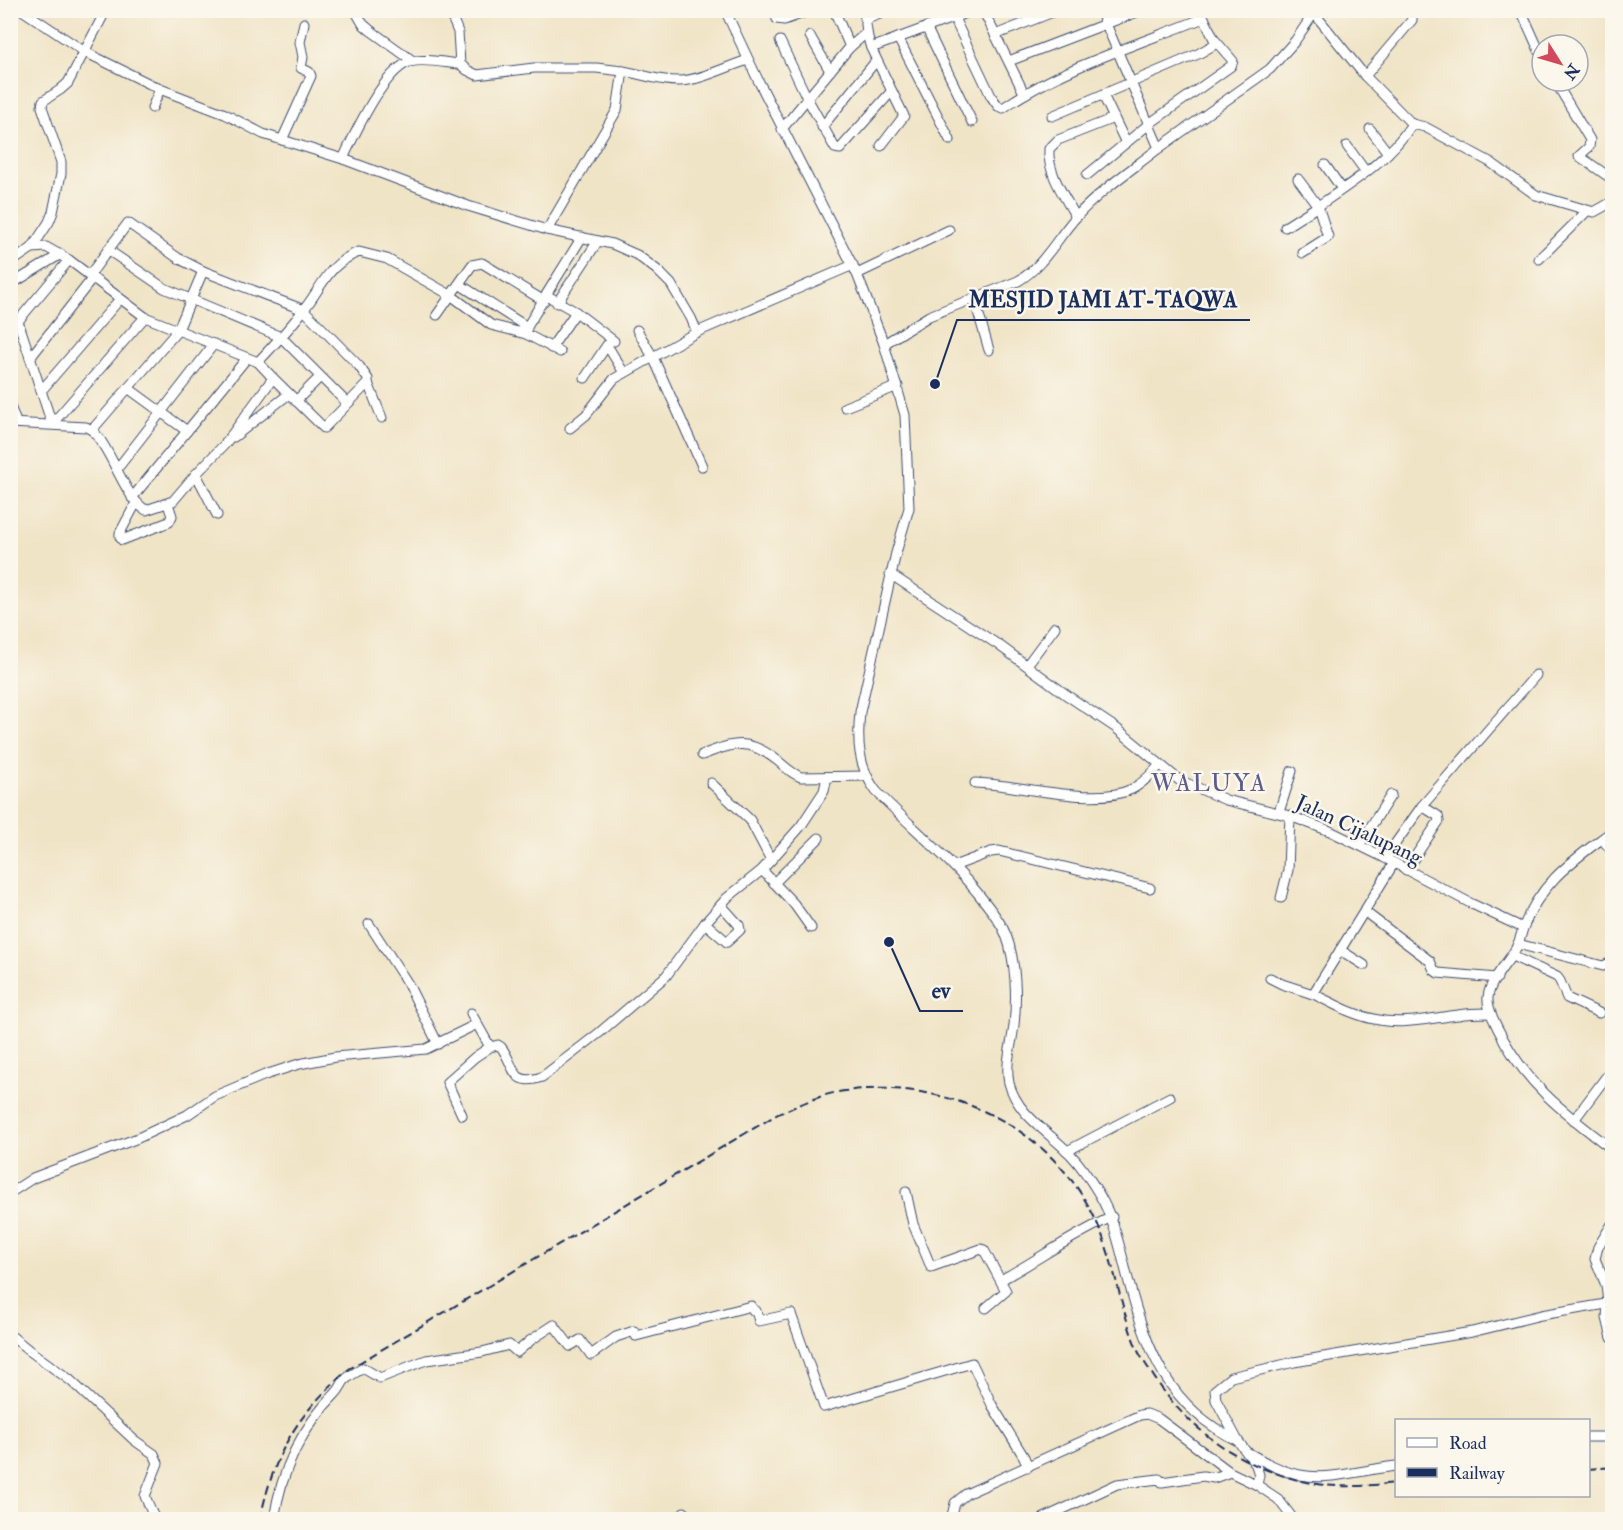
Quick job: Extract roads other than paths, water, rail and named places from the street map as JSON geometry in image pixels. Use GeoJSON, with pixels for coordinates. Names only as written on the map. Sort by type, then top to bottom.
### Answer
{"type":"FeatureCollection","features":[{"type":"Feature","properties":{"kind":"street"},"geometry":{"type":"LineString","coordinates":[[22,10],[85,52],[160,89],[225,114],[262,134],[343,159],[468,206],[547,230],[612,244],[636,255],[657,270],[671,284],[697,332]]}},
{"type":"Feature","properties":{"kind":"street"},"geometry":{"type":"LineString","coordinates":[[10,263],[32,248],[49,222],[61,174],[61,162],[42,107],[43,100],[60,90],[68,82],[106,10]]}},
{"type":"Feature","properties":{"kind":"street"},"geometry":{"type":"LineString","coordinates":[[154,10],[163,10]]}},
{"type":"Feature","properties":{"kind":"street"},"geometry":{"type":"LineString","coordinates":[[355,10],[363,24],[413,61]]}},
{"type":"Feature","properties":{"kind":"street"},"geometry":{"type":"LineString","coordinates":[[449,10],[458,32],[460,64]]}},
{"type":"Feature","properties":{"kind":"street"},"geometry":{"type":"LineString","coordinates":[[725,10],[782,129],[855,269],[898,386],[906,423],[906,459],[910,497],[907,518],[890,574],[860,712],[859,748],[867,776],[876,791],[954,866],[996,917],[1006,935],[1010,951],[1015,1004],[1008,1064],[1010,1084],[1022,1109],[1067,1151],[1088,1176],[1112,1217],[1143,1332],[1154,1357],[1182,1402],[1212,1428],[1238,1441]]}},
{"type":"Feature","properties":{"kind":"street"},"geometry":{"type":"LineString","coordinates":[[774,10],[777,19],[784,20],[812,10]]}},
{"type":"Feature","properties":{"kind":"street"},"geometry":{"type":"LineString","coordinates":[[834,10],[850,47]]}},
{"type":"Feature","properties":{"kind":"street"},"geometry":{"type":"LineString","coordinates":[[881,146],[904,116],[865,34],[864,15],[890,10]]}},
{"type":"Feature","properties":{"kind":"street"},"geometry":{"type":"LineString","coordinates":[[871,48],[974,10]]}},
{"type":"Feature","properties":{"kind":"street"},"geometry":{"type":"LineString","coordinates":[[983,10],[1024,93]]}},
{"type":"Feature","properties":{"kind":"street"},"geometry":{"type":"LineString","coordinates":[[995,35],[1058,10]]}},
{"type":"Feature","properties":{"kind":"street"},"geometry":{"type":"LineString","coordinates":[[1100,10],[1159,148]]}},
{"type":"Feature","properties":{"kind":"street"},"geometry":{"type":"LineString","coordinates":[[1009,61],[1142,10]]}},
{"type":"Feature","properties":{"kind":"street"},"geometry":{"type":"LineString","coordinates":[[1365,76],[1410,15],[1402,10]]}},
{"type":"Feature","properties":{"kind":"street"},"geometry":{"type":"LineString","coordinates":[[1521,10],[1531,33]]}},
{"type":"Feature","properties":{"kind":"street"},"geometry":{"type":"LineString","coordinates":[[884,344],[929,316],[1018,281],[1029,274],[1047,256],[1076,217],[1102,193],[1159,148],[1270,69],[1295,41],[1315,12],[1365,76],[1412,124],[1425,127],[1490,162],[1536,195],[1594,212],[1612,202]]}},
{"type":"Feature","properties":{"kind":"street"},"geometry":{"type":"LineString","coordinates":[[954,18],[998,106],[1003,108],[1024,93],[1202,14],[1217,43],[1232,57],[1231,66],[1149,124],[1086,174]]}},
{"type":"Feature","properties":{"kind":"street"},"geometry":{"type":"LineString","coordinates":[[282,140],[311,76],[301,68],[303,57],[300,42],[304,23]]}},
{"type":"Feature","properties":{"kind":"street"},"geometry":{"type":"LineString","coordinates":[[926,27],[972,122]]}},
{"type":"Feature","properties":{"kind":"street"},"geometry":{"type":"LineString","coordinates":[[782,129],[850,47],[865,34]]}},
{"type":"Feature","properties":{"kind":"street"},"geometry":{"type":"LineString","coordinates":[[810,36],[830,71]]}},
{"type":"Feature","properties":{"kind":"street"},"geometry":{"type":"LineString","coordinates":[[898,38],[950,140]]}},
{"type":"Feature","properties":{"kind":"street"},"geometry":{"type":"LineString","coordinates":[[780,41],[833,147],[840,149],[891,92]]}},
{"type":"Feature","properties":{"kind":"street"},"geometry":{"type":"LineString","coordinates":[[1052,116],[1131,84],[1217,43]]}},
{"type":"Feature","properties":{"kind":"street"},"geometry":{"type":"LineString","coordinates":[[343,159],[356,131],[387,81],[398,68],[413,61],[460,64],[477,75],[534,68],[596,68],[681,81],[748,60]]}},
{"type":"Feature","properties":{"kind":"street"},"geometry":{"type":"LineString","coordinates":[[822,126],[876,61]]}},
{"type":"Feature","properties":{"kind":"street"},"geometry":{"type":"LineString","coordinates":[[547,230],[616,110],[623,71]]}},
{"type":"Feature","properties":{"kind":"street"},"geometry":{"type":"LineString","coordinates":[[152,108],[160,89]]}},
{"type":"Feature","properties":{"kind":"street"},"geometry":{"type":"LineString","coordinates":[[1562,93],[1590,140],[1588,147],[1580,156],[1612,179]]}},
{"type":"Feature","properties":{"kind":"street"},"geometry":{"type":"LineString","coordinates":[[1103,95],[1126,143]]}},
{"type":"Feature","properties":{"kind":"street"},"geometry":{"type":"LineString","coordinates":[[1076,217],[1060,189],[1052,169],[1048,149],[1058,140],[1114,118]]}},
{"type":"Feature","properties":{"kind":"street"},"geometry":{"type":"LineString","coordinates":[[1285,227],[1366,172],[1403,138],[1412,124]]}},
{"type":"Feature","properties":{"kind":"street"},"geometry":{"type":"LineString","coordinates":[[1370,129],[1388,153]]}},
{"type":"Feature","properties":{"kind":"street"},"geometry":{"type":"LineString","coordinates":[[1347,146],[1366,172]]}},
{"type":"Feature","properties":{"kind":"street"},"geometry":{"type":"LineString","coordinates":[[1325,165],[1342,189]]}},
{"type":"Feature","properties":{"kind":"street"},"geometry":{"type":"LineString","coordinates":[[1298,179],[1318,206],[1328,237],[1303,253]]}},
{"type":"Feature","properties":{"kind":"street"},"geometry":{"type":"LineString","coordinates":[[1539,259],[1587,211]]}},
{"type":"Feature","properties":{"kind":"street"},"geometry":{"type":"LineString","coordinates":[[30,358],[128,223],[178,258],[203,271],[304,310],[366,374],[382,418]]}},
{"type":"Feature","properties":{"kind":"street"},"geometry":{"type":"LineString","coordinates":[[570,428],[586,415],[614,379],[697,332],[949,230]]}},
{"type":"Feature","properties":{"kind":"street"},"geometry":{"type":"LineString","coordinates":[[526,330],[582,237]]}},
{"type":"Feature","properties":{"kind":"street"},"geometry":{"type":"LineString","coordinates":[[557,303],[598,241]]}},
{"type":"Feature","properties":{"kind":"street"},"geometry":{"type":"LineString","coordinates":[[32,248],[46,247],[65,257],[145,317],[258,362],[324,428],[368,383]]}},
{"type":"Feature","properties":{"kind":"street"},"geometry":{"type":"LineString","coordinates":[[108,250],[164,288],[281,337],[347,403]]}},
{"type":"Feature","properties":{"kind":"street"},"geometry":{"type":"LineString","coordinates":[[258,362],[304,310],[325,277],[336,265],[359,252],[387,259],[452,296],[491,325],[526,330]]}},
{"type":"Feature","properties":{"kind":"street"},"geometry":{"type":"LineString","coordinates":[[10,285],[65,257]]}},
{"type":"Feature","properties":{"kind":"street"},"geometry":{"type":"LineString","coordinates":[[52,424],[30,358],[14,323],[65,257]]}},
{"type":"Feature","properties":{"kind":"street"},"geometry":{"type":"LineString","coordinates":[[437,315],[472,265],[482,263],[545,298],[576,312],[614,341]]}},
{"type":"Feature","properties":{"kind":"street"},"geometry":{"type":"LineString","coordinates":[[92,430],[177,330],[203,271]]}},
{"type":"Feature","properties":{"kind":"street"},"geometry":{"type":"LineString","coordinates":[[459,284],[556,350],[576,312]]}},
{"type":"Feature","properties":{"kind":"street"},"geometry":{"type":"LineString","coordinates":[[974,298],[989,350]]}},
{"type":"Feature","properties":{"kind":"street"},"geometry":{"type":"LineString","coordinates":[[41,391],[120,299]]}},
{"type":"Feature","properties":{"kind":"street"},"geometry":{"type":"LineString","coordinates":[[52,424],[145,317]]}},
{"type":"Feature","properties":{"kind":"street"},"geometry":{"type":"LineString","coordinates":[[637,330],[653,357],[702,466]]}},
{"type":"Feature","properties":{"kind":"street"},"geometry":{"type":"LineString","coordinates":[[117,469],[214,344]]}},
{"type":"Feature","properties":{"kind":"street"},"geometry":{"type":"LineString","coordinates":[[585,378],[607,345],[624,373]]}},
{"type":"Feature","properties":{"kind":"street"},"geometry":{"type":"LineString","coordinates":[[168,504],[172,516],[169,522],[122,540],[120,535],[134,500],[247,358]]}},
{"type":"Feature","properties":{"kind":"street"},"geometry":{"type":"LineString","coordinates":[[225,444],[320,377]]}},
{"type":"Feature","properties":{"kind":"street"},"geometry":{"type":"LineString","coordinates":[[10,406],[13,422],[86,427],[92,430],[134,500],[146,510],[168,504],[178,496],[225,444],[273,378]]}},
{"type":"Feature","properties":{"kind":"street"},"geometry":{"type":"LineString","coordinates":[[844,407],[898,386]]}},
{"type":"Feature","properties":{"kind":"street"},"geometry":{"type":"LineString","coordinates":[[128,388],[187,432]]}},
{"type":"Feature","properties":{"kind":"street"},"geometry":{"type":"LineString","coordinates":[[196,474],[218,515]]}},
{"type":"Feature","properties":{"kind":"street","name":"Jalan Cijalupang"},"geometry":{"type":"LineString","coordinates":[[890,574],[1000,646],[1116,728],[1179,780],[1208,793],[1279,812],[1359,844],[1472,904],[1523,928]]}},
{"type":"Feature","properties":{"kind":"street"},"geometry":{"type":"LineString","coordinates":[[1027,666],[1055,627]]}},
{"type":"Feature","properties":{"kind":"street"},"geometry":{"type":"LineString","coordinates":[[1384,858],[1422,806],[1536,675]]}},
{"type":"Feature","properties":{"kind":"street"},"geometry":{"type":"LineString","coordinates":[[702,755],[732,744],[744,744],[766,753],[797,776],[867,776]]}},
{"type":"Feature","properties":{"kind":"street"},"geometry":{"type":"LineString","coordinates":[[975,783],[1037,792],[1103,795],[1126,792],[1134,788],[1160,765]]}},
{"type":"Feature","properties":{"kind":"street"},"geometry":{"type":"LineString","coordinates":[[1279,812],[1292,771]]}},
{"type":"Feature","properties":{"kind":"street"},"geometry":{"type":"LineString","coordinates":[[462,1115],[447,1082],[490,1047],[498,1045],[501,1047],[509,1065],[523,1079],[531,1080],[542,1077],[599,1033],[666,976],[721,905],[762,870],[801,826],[824,791],[827,777]]}},
{"type":"Feature","properties":{"kind":"street"},"geometry":{"type":"LineString","coordinates":[[711,783],[750,820],[771,860]]}},
{"type":"Feature","properties":{"kind":"street"},"geometry":{"type":"LineString","coordinates":[[1359,844],[1391,795]]}},
{"type":"Feature","properties":{"kind":"street"},"geometry":{"type":"LineString","coordinates":[[1406,870],[1439,821],[1438,816],[1422,806]]}},
{"type":"Feature","properties":{"kind":"street"},"geometry":{"type":"LineString","coordinates":[[1281,898],[1288,870],[1290,816]]}},
{"type":"Feature","properties":{"kind":"street"},"geometry":{"type":"LineString","coordinates":[[1612,831],[1553,878],[1537,900],[1512,956],[1497,978],[1488,997],[1490,1013],[1505,1044],[1520,1067],[1543,1093],[1612,1149]]}},
{"type":"Feature","properties":{"kind":"street"},"geometry":{"type":"LineString","coordinates":[[774,883],[819,838]]}},
{"type":"Feature","properties":{"kind":"street"},"geometry":{"type":"LineString","coordinates":[[1602,839],[1612,851]]}},
{"type":"Feature","properties":{"kind":"street"},"geometry":{"type":"LineString","coordinates":[[954,866],[999,851],[1150,888]]}},
{"type":"Feature","properties":{"kind":"street"},"geometry":{"type":"LineString","coordinates":[[1313,994],[1394,863]]}},
{"type":"Feature","properties":{"kind":"street"},"geometry":{"type":"LineString","coordinates":[[762,870],[794,904],[811,928]]}},
{"type":"Feature","properties":{"kind":"street"},"geometry":{"type":"LineString","coordinates":[[705,923],[727,942],[740,930],[721,905]]}},
{"type":"Feature","properties":{"kind":"street"},"geometry":{"type":"LineString","coordinates":[[1365,912],[1430,961],[1438,974],[1497,978]]}},
{"type":"Feature","properties":{"kind":"street"},"geometry":{"type":"LineString","coordinates":[[369,924],[408,984],[438,1044]]}},
{"type":"Feature","properties":{"kind":"street"},"geometry":{"type":"LineString","coordinates":[[1518,944],[1603,966],[1612,962]]}},
{"type":"Feature","properties":{"kind":"street"},"geometry":{"type":"LineString","coordinates":[[1340,950],[1364,965]]}},
{"type":"Feature","properties":{"kind":"street"},"geometry":{"type":"LineString","coordinates":[[1512,956],[1557,977],[1567,998],[1599,1012]]}},
{"type":"Feature","properties":{"kind":"street"},"geometry":{"type":"LineString","coordinates":[[1270,978],[1374,1020],[1412,1022],[1490,1013]]}},
{"type":"Feature","properties":{"kind":"street"},"geometry":{"type":"LineString","coordinates":[[471,1013],[490,1047]]}},
{"type":"Feature","properties":{"kind":"street"},"geometry":{"type":"LineString","coordinates":[[10,1193],[33,1178],[138,1137],[187,1114],[215,1096],[265,1075],[299,1064],[334,1057],[426,1049],[477,1023]]}},
{"type":"Feature","properties":{"kind":"street"},"geometry":{"type":"LineString","coordinates":[[1574,1120],[1612,1069]]}},
{"type":"Feature","properties":{"kind":"street"},"geometry":{"type":"LineString","coordinates":[[1067,1151],[1170,1097]]}},
{"type":"Feature","properties":{"kind":"street"},"geometry":{"type":"LineString","coordinates":[[1099,1194],[1109,1189]]}},
{"type":"Feature","properties":{"kind":"street"},"geometry":{"type":"LineString","coordinates":[[906,1192],[913,1224],[930,1266],[982,1249],[1006,1292],[986,1308]]}},
{"type":"Feature","properties":{"kind":"street"},"geometry":{"type":"LineString","coordinates":[[1001,1280],[1034,1262],[1079,1232],[1112,1217]]}},
{"type":"Feature","properties":{"kind":"street"},"geometry":{"type":"LineString","coordinates":[[1612,1224],[1600,1242],[1595,1259],[1606,1285],[1610,1303],[1607,1318],[1612,1338]]}},
{"type":"Feature","properties":{"kind":"street"},"geometry":{"type":"LineString","coordinates":[[1257,1485],[1259,1475],[1256,1466],[1238,1441],[1214,1394],[1217,1387],[1231,1377],[1294,1362],[1472,1332],[1541,1315],[1610,1303]]}},
{"type":"Feature","properties":{"kind":"street"},"geometry":{"type":"LineString","coordinates":[[274,1520],[278,1496],[301,1437],[344,1381],[363,1368],[380,1378],[426,1360],[482,1352],[509,1345],[517,1352],[555,1324],[570,1346],[580,1340],[591,1355],[616,1336],[634,1331],[636,1336],[751,1306],[756,1311],[759,1321],[791,1314],[824,1407],[972,1363],[992,1405],[1028,1467]]}},
{"type":"Feature","properties":{"kind":"street"},"geometry":{"type":"LineString","coordinates":[[10,1335],[70,1380],[134,1440],[154,1454],[158,1463],[145,1496],[155,1520]]}},
{"type":"Feature","properties":{"kind":"street"},"geometry":{"type":"LineString","coordinates":[[951,1520],[953,1509],[959,1499],[1140,1415],[1147,1414],[1159,1419],[1230,1472],[1257,1485],[1278,1499],[1294,1520]]}},
{"type":"Feature","properties":{"kind":"street"},"geometry":{"type":"LineString","coordinates":[[1590,1437],[1612,1437]]}},
{"type":"Feature","properties":{"kind":"street"},"geometry":{"type":"LineString","coordinates":[[1248,1452],[1298,1475],[1317,1477],[1395,1466]]}},
{"type":"Feature","properties":{"kind":"street"},"geometry":{"type":"LineString","coordinates":[[1044,1520],[1117,1484],[1159,1479],[1162,1482],[1203,1476],[1215,1478],[1230,1472]]}},
{"type":"Feature","properties":{"kind":"street"},"geometry":{"type":"LineString","coordinates":[[680,1520],[684,1512],[694,1520]]}},
{"type":"Feature","properties":{"kind":"railway"},"geometry":{"type":"LineString","coordinates":[[260,1520],[273,1473],[290,1436],[315,1403],[349,1369],[778,1114],[830,1094],[875,1089],[911,1091],[947,1098],[981,1110],[1014,1127],[1043,1149],[1068,1176],[1089,1207],[1104,1241],[1125,1314],[1140,1355],[1166,1394],[1203,1432],[1248,1461],[1298,1480],[1342,1486],[1395,1483]]}},
{"type":"Feature","properties":{"kind":"railway"},"geometry":{"type":"LineString","coordinates":[[1590,1469],[1612,1467]]}},
{"type":"Feature","properties":{"kind":"place","name":"MESJID JAMI AT-TAQWA"},"geometry":{"type":"Point","coordinates":[935,384]}},
{"type":"Feature","properties":{"kind":"place","name":"ev"},"geometry":{"type":"Point","coordinates":[889,942]}},
{"type":"Feature","properties":{"kind":"district","name":"WALUYA"},"geometry":{"type":"Point","coordinates":[1209,783]}}]}
